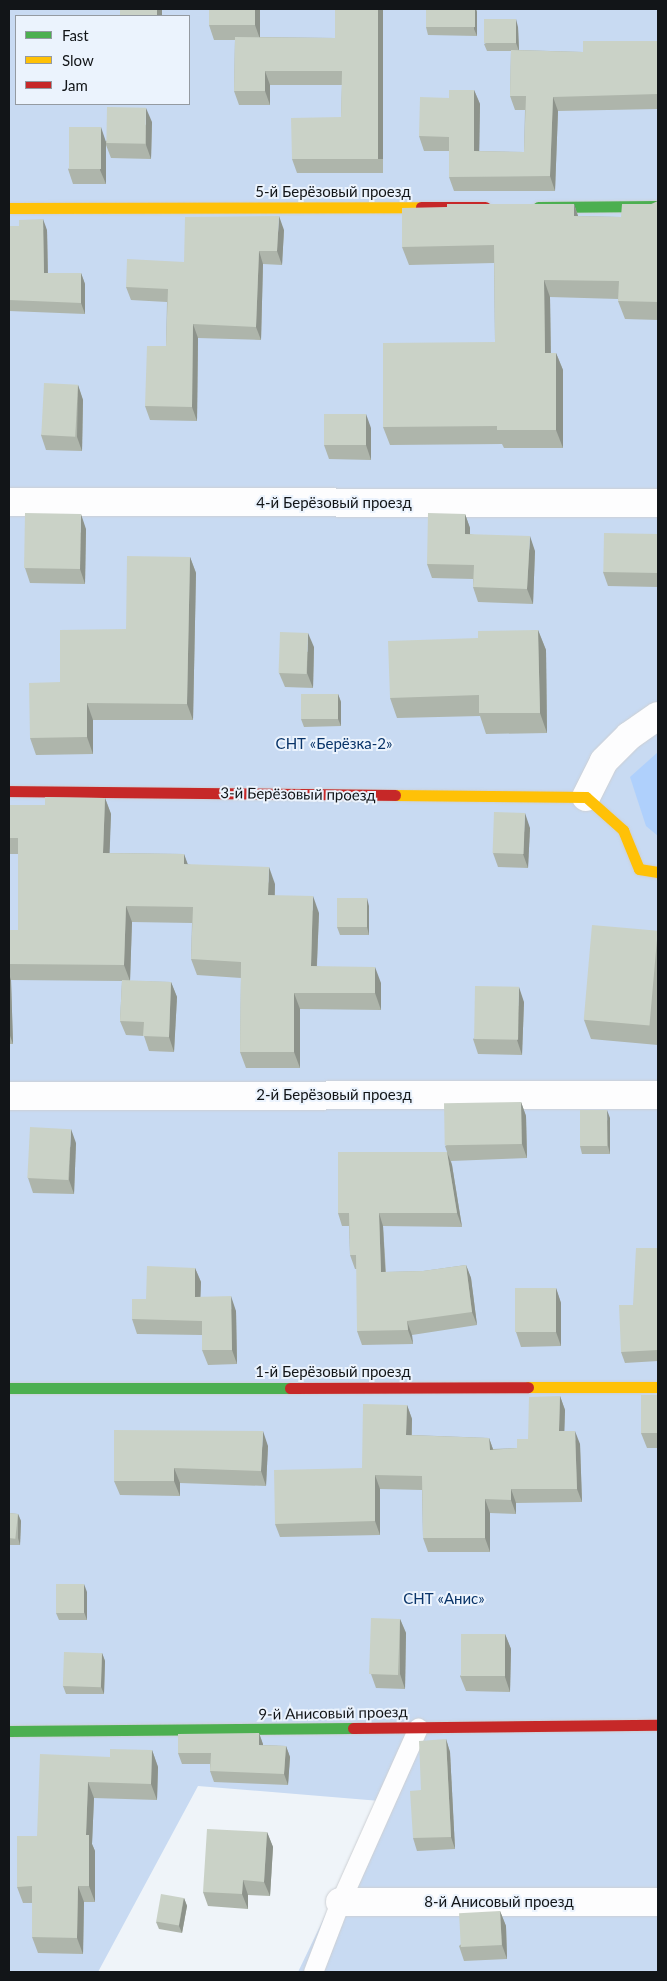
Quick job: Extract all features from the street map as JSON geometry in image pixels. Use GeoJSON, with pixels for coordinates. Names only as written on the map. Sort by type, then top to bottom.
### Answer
{"type":"FeatureCollection","features":[{"type":"Feature","properties":{"kind":"street"},"geometry":{"type":"LineString","coordinates":[[528,206],[658,206]]}},
{"type":"Feature","properties":{"kind":"street","name":"5-й Берёзовый проезд"},"geometry":{"type":"LineString","coordinates":[[9,208],[498,207]]}},
{"type":"Feature","properties":{"kind":"street","name":"4-й Берёзовый проезд"},"geometry":{"type":"LineString","coordinates":[[9,502],[658,503]]}},
{"type":"Feature","properties":{"kind":"street"},"geometry":{"type":"LineString","coordinates":[[658,716],[629,736],[604,761],[586,797],[622,830],[639,869],[658,872]]}},
{"type":"Feature","properties":{"kind":"street","name":"3-й Берёзовый проезд"},"geometry":{"type":"LineString","coordinates":[[9,791],[586,797]]}},
{"type":"Feature","properties":{"kind":"street","name":"2-й Берёзовый проезд"},"geometry":{"type":"LineString","coordinates":[[9,1096],[658,1095]]}},
{"type":"Feature","properties":{"kind":"street","name":"1-й Берёзовый проезд"},"geometry":{"type":"LineString","coordinates":[[9,1388],[658,1387]]}},
{"type":"Feature","properties":{"kind":"street","name":"9-й Анисовый проезд"},"geometry":{"type":"LineString","coordinates":[[9,1731],[658,1725]]}},
{"type":"Feature","properties":{"kind":"street","name":"8-й Анисовый проезд"},"geometry":{"type":"LineString","coordinates":[[340,1902],[658,1902]]}},
{"type":"Feature","properties":{"kind":"lane"},"geometry":{"type":"LineString","coordinates":[[313,1972],[340,1902],[418,1728]]}},
{"type":"Feature","properties":{"kind":"green space","name":"СНТ «Берёзка-2»"},"geometry":{"type":"Polygon","coordinates":[[[9,9],[658,9],[658,1972],[298,1972],[380,1801],[198,1786],[98,1972],[9,1972],[9,9]]]}},
{"type":"Feature","properties":{"kind":"water"},"geometry":{"type":"Polygon","coordinates":[[[658,752],[658,836],[646,826],[630,777],[658,752]]]}},
{"type":"Feature","properties":{"kind":"building"},"geometry":{"type":"Polygon","coordinates":[[[120,9],[157,9],[157,15],[120,15],[120,9]]]}},
{"type":"Feature","properties":{"kind":"building"},"geometry":{"type":"Polygon","coordinates":[[[209,9],[255,9],[255,25],[209,25],[209,9]]]}},
{"type":"Feature","properties":{"kind":"building"},"geometry":{"type":"Polygon","coordinates":[[[335,9],[378,9],[378,159],[292,159],[291,118],[341,117],[342,71],[265,71],[265,91],[234,91],[235,37],[335,38],[335,9]]]}},
{"type":"Feature","properties":{"kind":"building"},"geometry":{"type":"Polygon","coordinates":[[[426,9],[475,9],[475,27],[426,27],[426,9]]]}},
{"type":"Feature","properties":{"kind":"building"},"geometry":{"type":"Polygon","coordinates":[[[484,19],[516,19],[516,43],[484,43],[484,19]]]}},
{"type":"Feature","properties":{"kind":"building"},"geometry":{"type":"Polygon","coordinates":[[[583,41],[658,41],[658,94],[553,97],[550,176],[449,177],[449,137],[419,136],[420,97],[449,98],[449,90],[474,90],[474,151],[524,152],[526,96],[510,96],[511,50],[583,52],[583,41]]]}},
{"type":"Feature","properties":{"kind":"building"},"geometry":{"type":"Polygon","coordinates":[[[107,107],[146,108],[145,144],[106,143],[107,107]]]}},
{"type":"Feature","properties":{"kind":"building"},"geometry":{"type":"Polygon","coordinates":[[[69,127],[101,127],[101,169],[69,169],[69,127]]]}},
{"type":"Feature","properties":{"kind":"building"},"geometry":{"type":"Polygon","coordinates":[[[658,201],[658,302],[618,301],[619,281],[544,280],[545,353],[556,353],[556,430],[497,430],[497,426],[383,427],[383,343],[495,342],[494,245],[402,247],[402,208],[447,207],[447,204],[574,204],[574,216],[621,217],[622,204],[652,204],[658,201]]]}},
{"type":"Feature","properties":{"kind":"building"},"geometry":{"type":"Polygon","coordinates":[[[279,216],[277,251],[259,251],[256,327],[193,324],[192,407],[145,406],[147,346],[166,346],[168,289],[126,287],[127,259],[184,262],[185,217],[279,216]]]}},
{"type":"Feature","properties":{"kind":"building"},"geometry":{"type":"Polygon","coordinates":[[[43,219],[44,273],[81,273],[81,303],[9,300],[9,226],[19,226],[19,220],[43,219]]]}},
{"type":"Feature","properties":{"kind":"building"},"geometry":{"type":"Polygon","coordinates":[[[44,383],[78,385],[75,437],[41,435],[44,383]]]}},
{"type":"Feature","properties":{"kind":"building"},"geometry":{"type":"Polygon","coordinates":[[[324,414],[366,414],[366,445],[324,445],[324,414]]]}},
{"type":"Feature","properties":{"kind":"building"},"geometry":{"type":"Polygon","coordinates":[[[25,513],[81,514],[80,569],[24,568],[25,513]]]}},
{"type":"Feature","properties":{"kind":"building"},"geometry":{"type":"Polygon","coordinates":[[[428,513],[465,514],[465,534],[530,536],[527,589],[473,587],[474,565],[427,564],[428,513]]]}},
{"type":"Feature","properties":{"kind":"building"},"geometry":{"type":"Polygon","coordinates":[[[604,533],[658,534],[657,573],[603,572],[604,533]]]}},
{"type":"Feature","properties":{"kind":"building"},"geometry":{"type":"Polygon","coordinates":[[[127,556],[190,557],[187,704],[87,703],[87,737],[30,738],[29,683],[60,682],[60,630],[126,629],[127,556]]]}},
{"type":"Feature","properties":{"kind":"building"},"geometry":{"type":"Polygon","coordinates":[[[538,630],[540,713],[479,713],[479,695],[390,698],[388,641],[478,638],[478,631],[538,630]]]}},
{"type":"Feature","properties":{"kind":"building"},"geometry":{"type":"Polygon","coordinates":[[[280,632],[308,633],[307,674],[279,673],[280,632]]]}},
{"type":"Feature","properties":{"kind":"building"},"geometry":{"type":"Polygon","coordinates":[[[301,694],[338,694],[338,719],[301,719],[301,694]]]}},
{"type":"Feature","properties":{"kind":"building"},"geometry":{"type":"Polygon","coordinates":[[[45,797],[105,798],[103,853],[184,854],[184,864],[269,867],[268,895],[313,896],[311,966],[375,967],[375,993],[294,993],[294,1052],[240,1052],[241,962],[191,959],[193,907],[126,906],[124,965],[9,964],[9,930],[18,930],[18,838],[9,838],[9,805],[45,805],[45,797]]]}},
{"type":"Feature","properties":{"kind":"building"},"geometry":{"type":"Polygon","coordinates":[[[494,812],[525,813],[524,854],[493,853],[494,812]]]}},
{"type":"Feature","properties":{"kind":"building"},"geometry":{"type":"Polygon","coordinates":[[[337,898],[367,898],[367,927],[337,927],[337,898]]]}},
{"type":"Feature","properties":{"kind":"building"},"geometry":{"type":"Polygon","coordinates":[[[592,925],[658,931],[649,1025],[584,1020],[592,925]]]}},
{"type":"Feature","properties":{"kind":"building"},"geometry":{"type":"Polygon","coordinates":[[[122,980],[171,982],[169,1037],[143,1036],[144,1022],[120,1021],[122,980]]]}},
{"type":"Feature","properties":{"kind":"building"},"geometry":{"type":"Polygon","coordinates":[[[475,986],[519,987],[518,1040],[474,1039],[475,986]]]}},
{"type":"Feature","properties":{"kind":"building"},"geometry":{"type":"Polygon","coordinates":[[[521,1102],[522,1144],[445,1145],[444,1103],[521,1102]]]}},
{"type":"Feature","properties":{"kind":"building"},"geometry":{"type":"Polygon","coordinates":[[[580,1110],[607,1110],[607,1146],[580,1146],[580,1110]]]}},
{"type":"Feature","properties":{"kind":"building"},"geometry":{"type":"Polygon","coordinates":[[[30,1127],[71,1129],[68,1180],[27,1178],[30,1127]]]}},
{"type":"Feature","properties":{"kind":"building"},"geometry":{"type":"Polygon","coordinates":[[[338,1152],[447,1152],[457,1213],[379,1213],[381,1272],[423,1271],[466,1265],[472,1312],[407,1321],[408,1330],[357,1331],[356,1255],[350,1255],[349,1213],[338,1213],[338,1152]]]}},
{"type":"Feature","properties":{"kind":"building"},"geometry":{"type":"Polygon","coordinates":[[[636,1248],[658,1248],[658,1350],[621,1352],[619,1305],[633,1305],[636,1248]]]}},
{"type":"Feature","properties":{"kind":"building"},"geometry":{"type":"Polygon","coordinates":[[[147,1266],[195,1268],[195,1297],[231,1296],[232,1350],[202,1350],[202,1321],[132,1319],[132,1299],[146,1299],[147,1266]]]}},
{"type":"Feature","properties":{"kind":"building"},"geometry":{"type":"Polygon","coordinates":[[[515,1288],[556,1288],[556,1332],[515,1332],[515,1288]]]}},
{"type":"Feature","properties":{"kind":"building"},"geometry":{"type":"Polygon","coordinates":[[[641,1395],[658,1395],[658,1433],[641,1433],[641,1395]]]}},
{"type":"Feature","properties":{"kind":"building"},"geometry":{"type":"Polygon","coordinates":[[[560,1396],[559,1431],[575,1431],[577,1489],[511,1489],[511,1500],[485,1499],[485,1538],[423,1538],[422,1476],[375,1475],[375,1521],[275,1524],[274,1470],[362,1468],[363,1404],[407,1405],[406,1435],[489,1438],[490,1450],[517,1448],[517,1439],[528,1439],[529,1397],[560,1396]]]}},
{"type":"Feature","properties":{"kind":"building"},"geometry":{"type":"Polygon","coordinates":[[[114,1430],[263,1431],[261,1471],[174,1468],[174,1481],[114,1481],[114,1430]]]}},
{"type":"Feature","properties":{"kind":"building"},"geometry":{"type":"Polygon","coordinates":[[[9,1513],[18,1514],[15,1539],[9,1538],[9,1513]]]}},
{"type":"Feature","properties":{"kind":"building"},"geometry":{"type":"Polygon","coordinates":[[[56,1584],[84,1584],[84,1613],[56,1613],[56,1584]]]}},
{"type":"Feature","properties":{"kind":"building"},"geometry":{"type":"Polygon","coordinates":[[[371,1618],[400,1619],[398,1675],[369,1674],[371,1618]]]}},
{"type":"Feature","properties":{"kind":"building"},"geometry":{"type":"Polygon","coordinates":[[[461,1634],[505,1634],[505,1676],[461,1676],[461,1634]]]}},
{"type":"Feature","properties":{"kind":"building"},"geometry":{"type":"Polygon","coordinates":[[[64,1652],[102,1653],[101,1687],[63,1686],[64,1652]]]}},
{"type":"Feature","properties":{"kind":"building"},"geometry":{"type":"Polygon","coordinates":[[[259,1733],[259,1745],[286,1746],[284,1774],[210,1771],[211,1753],[178,1753],[178,1734],[259,1733]]]}},
{"type":"Feature","properties":{"kind":"building"},"geometry":{"type":"Polygon","coordinates":[[[446,1739],[451,1837],[413,1838],[410,1791],[421,1790],[419,1741],[446,1739]]]}},
{"type":"Feature","properties":{"kind":"building"},"geometry":{"type":"Polygon","coordinates":[[[110,1749],[152,1750],[151,1784],[88,1782],[86,1835],[89,1835],[89,1886],[78,1886],[77,1938],[32,1937],[32,1886],[17,1887],[17,1836],[37,1836],[40,1754],[110,1757],[110,1749]]]}},
{"type":"Feature","properties":{"kind":"building"},"geometry":{"type":"Polygon","coordinates":[[[207,1829],[267,1832],[264,1882],[243,1880],[242,1894],[203,1892],[207,1829]]]}},
{"type":"Feature","properties":{"kind":"building"},"geometry":{"type":"Polygon","coordinates":[[[161,1894],[184,1898],[179,1926],[156,1922],[161,1894]]]}},
{"type":"Feature","properties":{"kind":"building"},"geometry":{"type":"Polygon","coordinates":[[[500,1911],[502,1945],[461,1947],[459,1913],[500,1911]]]}},
{"type":"Feature","properties":{"kind":"traffic: fast"},"geometry":{"type":"LineString","coordinates":[[538,207],[658,206]]}},
{"type":"Feature","properties":{"kind":"traffic: fast"},"geometry":{"type":"LineString","coordinates":[[9,1388],[290,1388]]}},
{"type":"Feature","properties":{"kind":"traffic: fast"},"geometry":{"type":"LineString","coordinates":[[9,1731],[353,1728]]}},
{"type":"Feature","properties":{"kind":"traffic: slow"},"geometry":{"type":"LineString","coordinates":[[9,208],[421,207]]}},
{"type":"Feature","properties":{"kind":"traffic: slow"},"geometry":{"type":"LineString","coordinates":[[395,795],[586,797],[623,830],[639,869],[658,872]]}},
{"type":"Feature","properties":{"kind":"traffic: slow"},"geometry":{"type":"LineString","coordinates":[[528,1387],[658,1387]]}},
{"type":"Feature","properties":{"kind":"traffic: jam"},"geometry":{"type":"LineString","coordinates":[[421,207],[485,207]]}},
{"type":"Feature","properties":{"kind":"traffic: jam"},"geometry":{"type":"LineString","coordinates":[[9,791],[395,795]]}},
{"type":"Feature","properties":{"kind":"traffic: jam"},"geometry":{"type":"LineString","coordinates":[[290,1388],[528,1387]]}},
{"type":"Feature","properties":{"kind":"traffic: jam"},"geometry":{"type":"LineString","coordinates":[[353,1728],[658,1725]]}},
{"type":"Feature","properties":{"kind":"park label","name":"СНТ «Анис»"},"geometry":{"type":"Point","coordinates":[444,1599]}}]}
